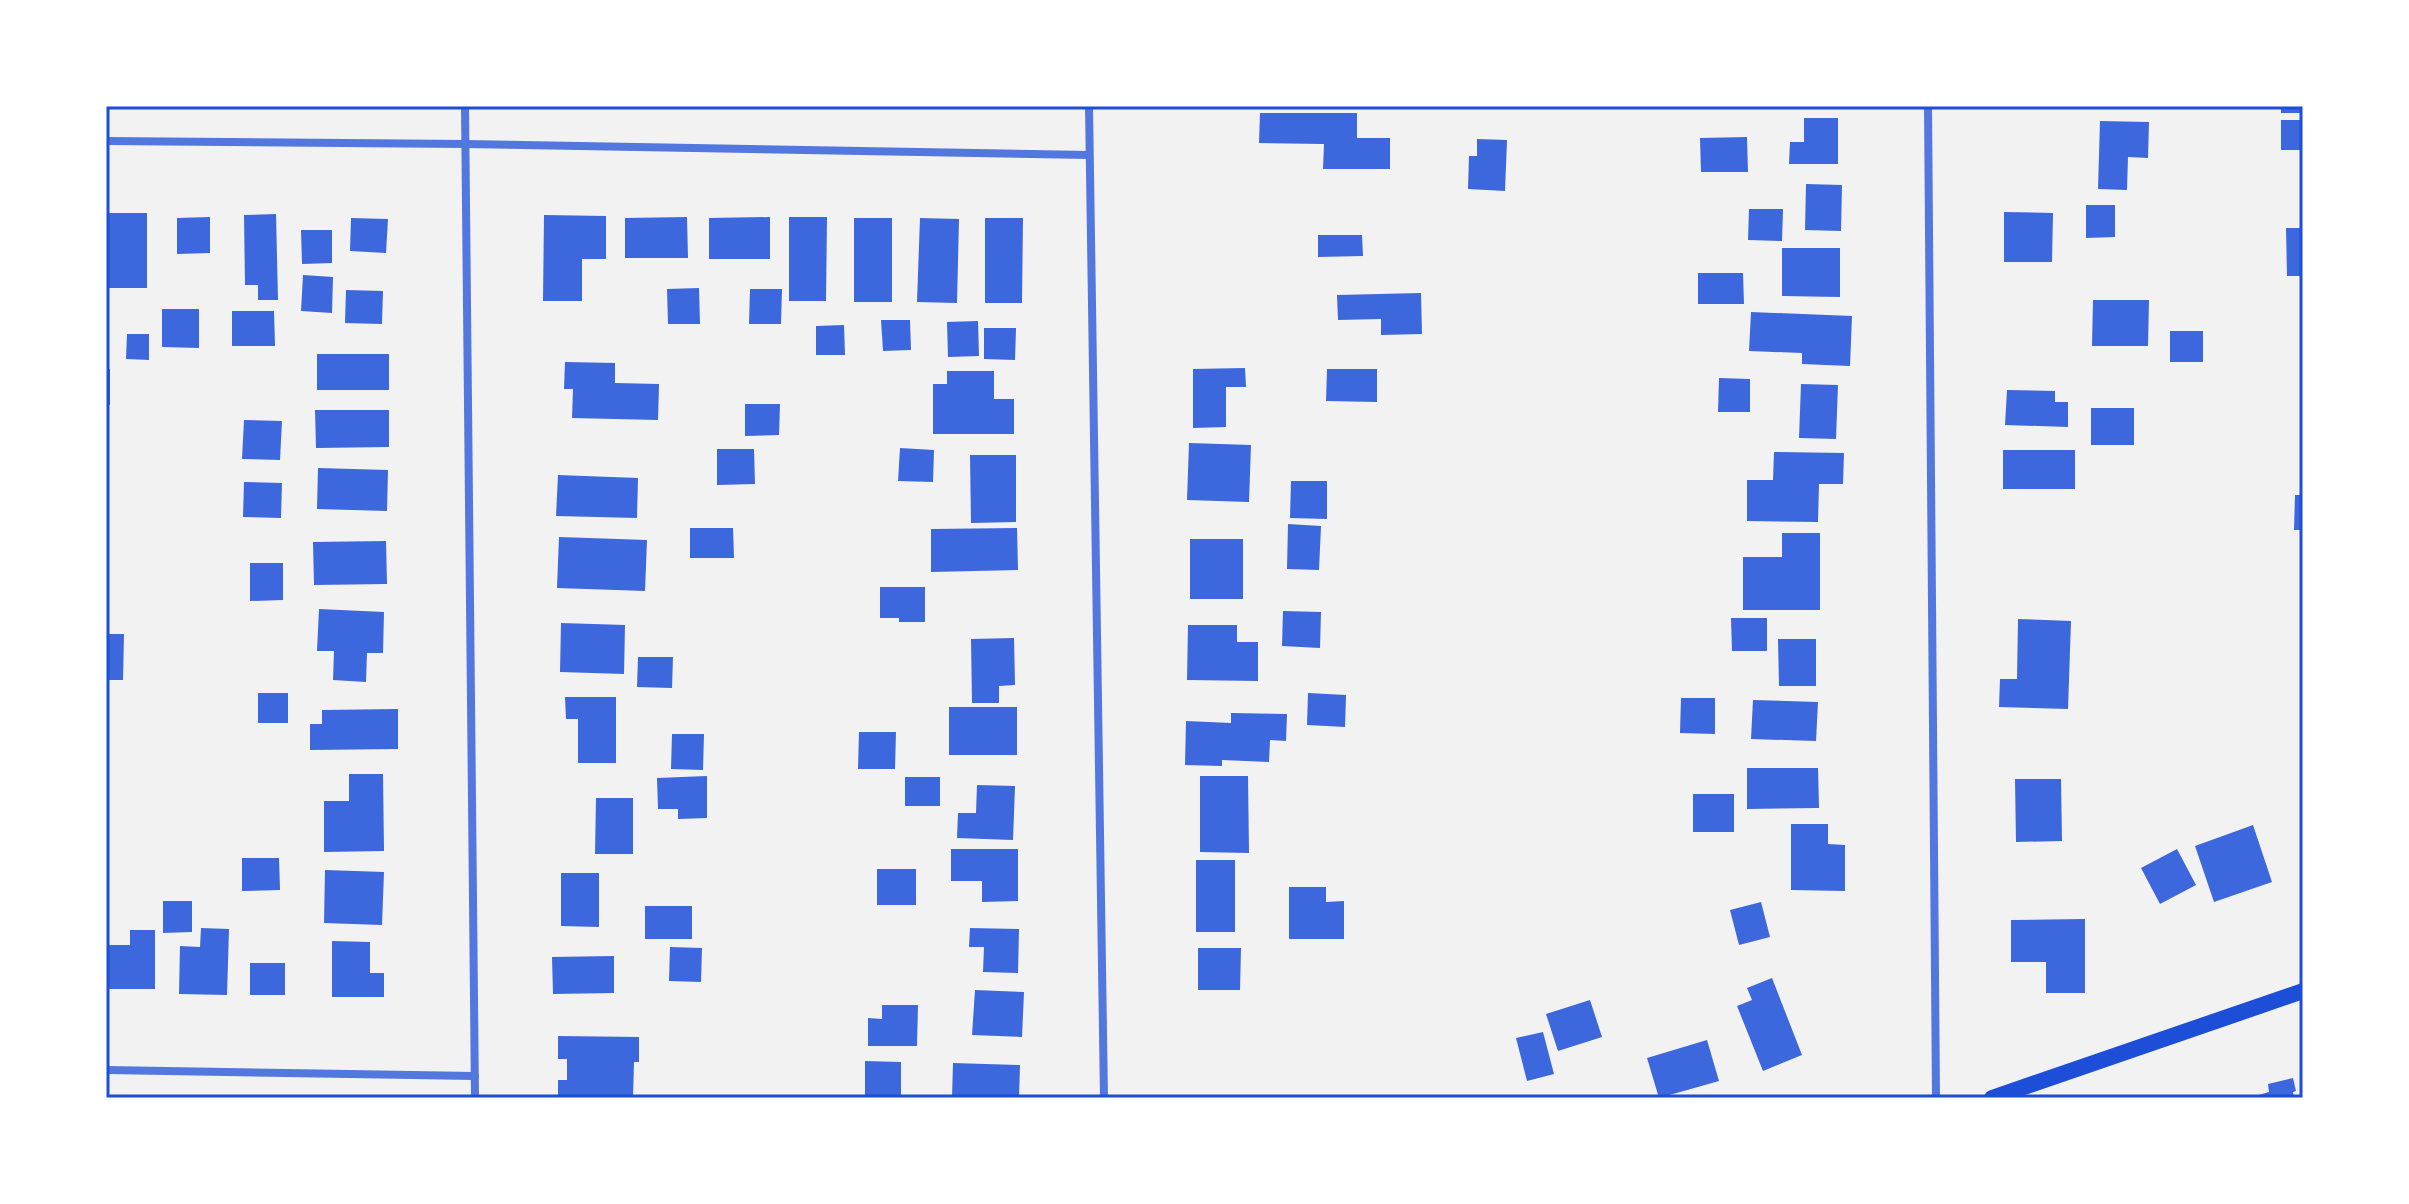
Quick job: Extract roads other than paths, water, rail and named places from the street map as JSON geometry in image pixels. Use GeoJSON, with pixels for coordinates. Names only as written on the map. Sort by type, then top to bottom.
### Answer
{"type":"FeatureCollection","features":[{"type":"Feature","properties":{"kind":"main road"},"geometry":{"type":"LineString","coordinates":[[1992,1098],[2026,1092],[2303,991]]}},
{"type":"Feature","properties":{"kind":"street"},"geometry":{"type":"LineString","coordinates":[[465,106],[475,1098]]}},
{"type":"Feature","properties":{"kind":"street"},"geometry":{"type":"LineString","coordinates":[[1089,106],[1104,1098]]}},
{"type":"Feature","properties":{"kind":"street"},"geometry":{"type":"LineString","coordinates":[[1928,106],[1936,1098]]}},
{"type":"Feature","properties":{"kind":"street"},"geometry":{"type":"LineString","coordinates":[[106,141],[1089,155]]}},
{"type":"Feature","properties":{"kind":"street"},"geometry":{"type":"LineString","coordinates":[[106,1070],[475,1076]]}}]}
